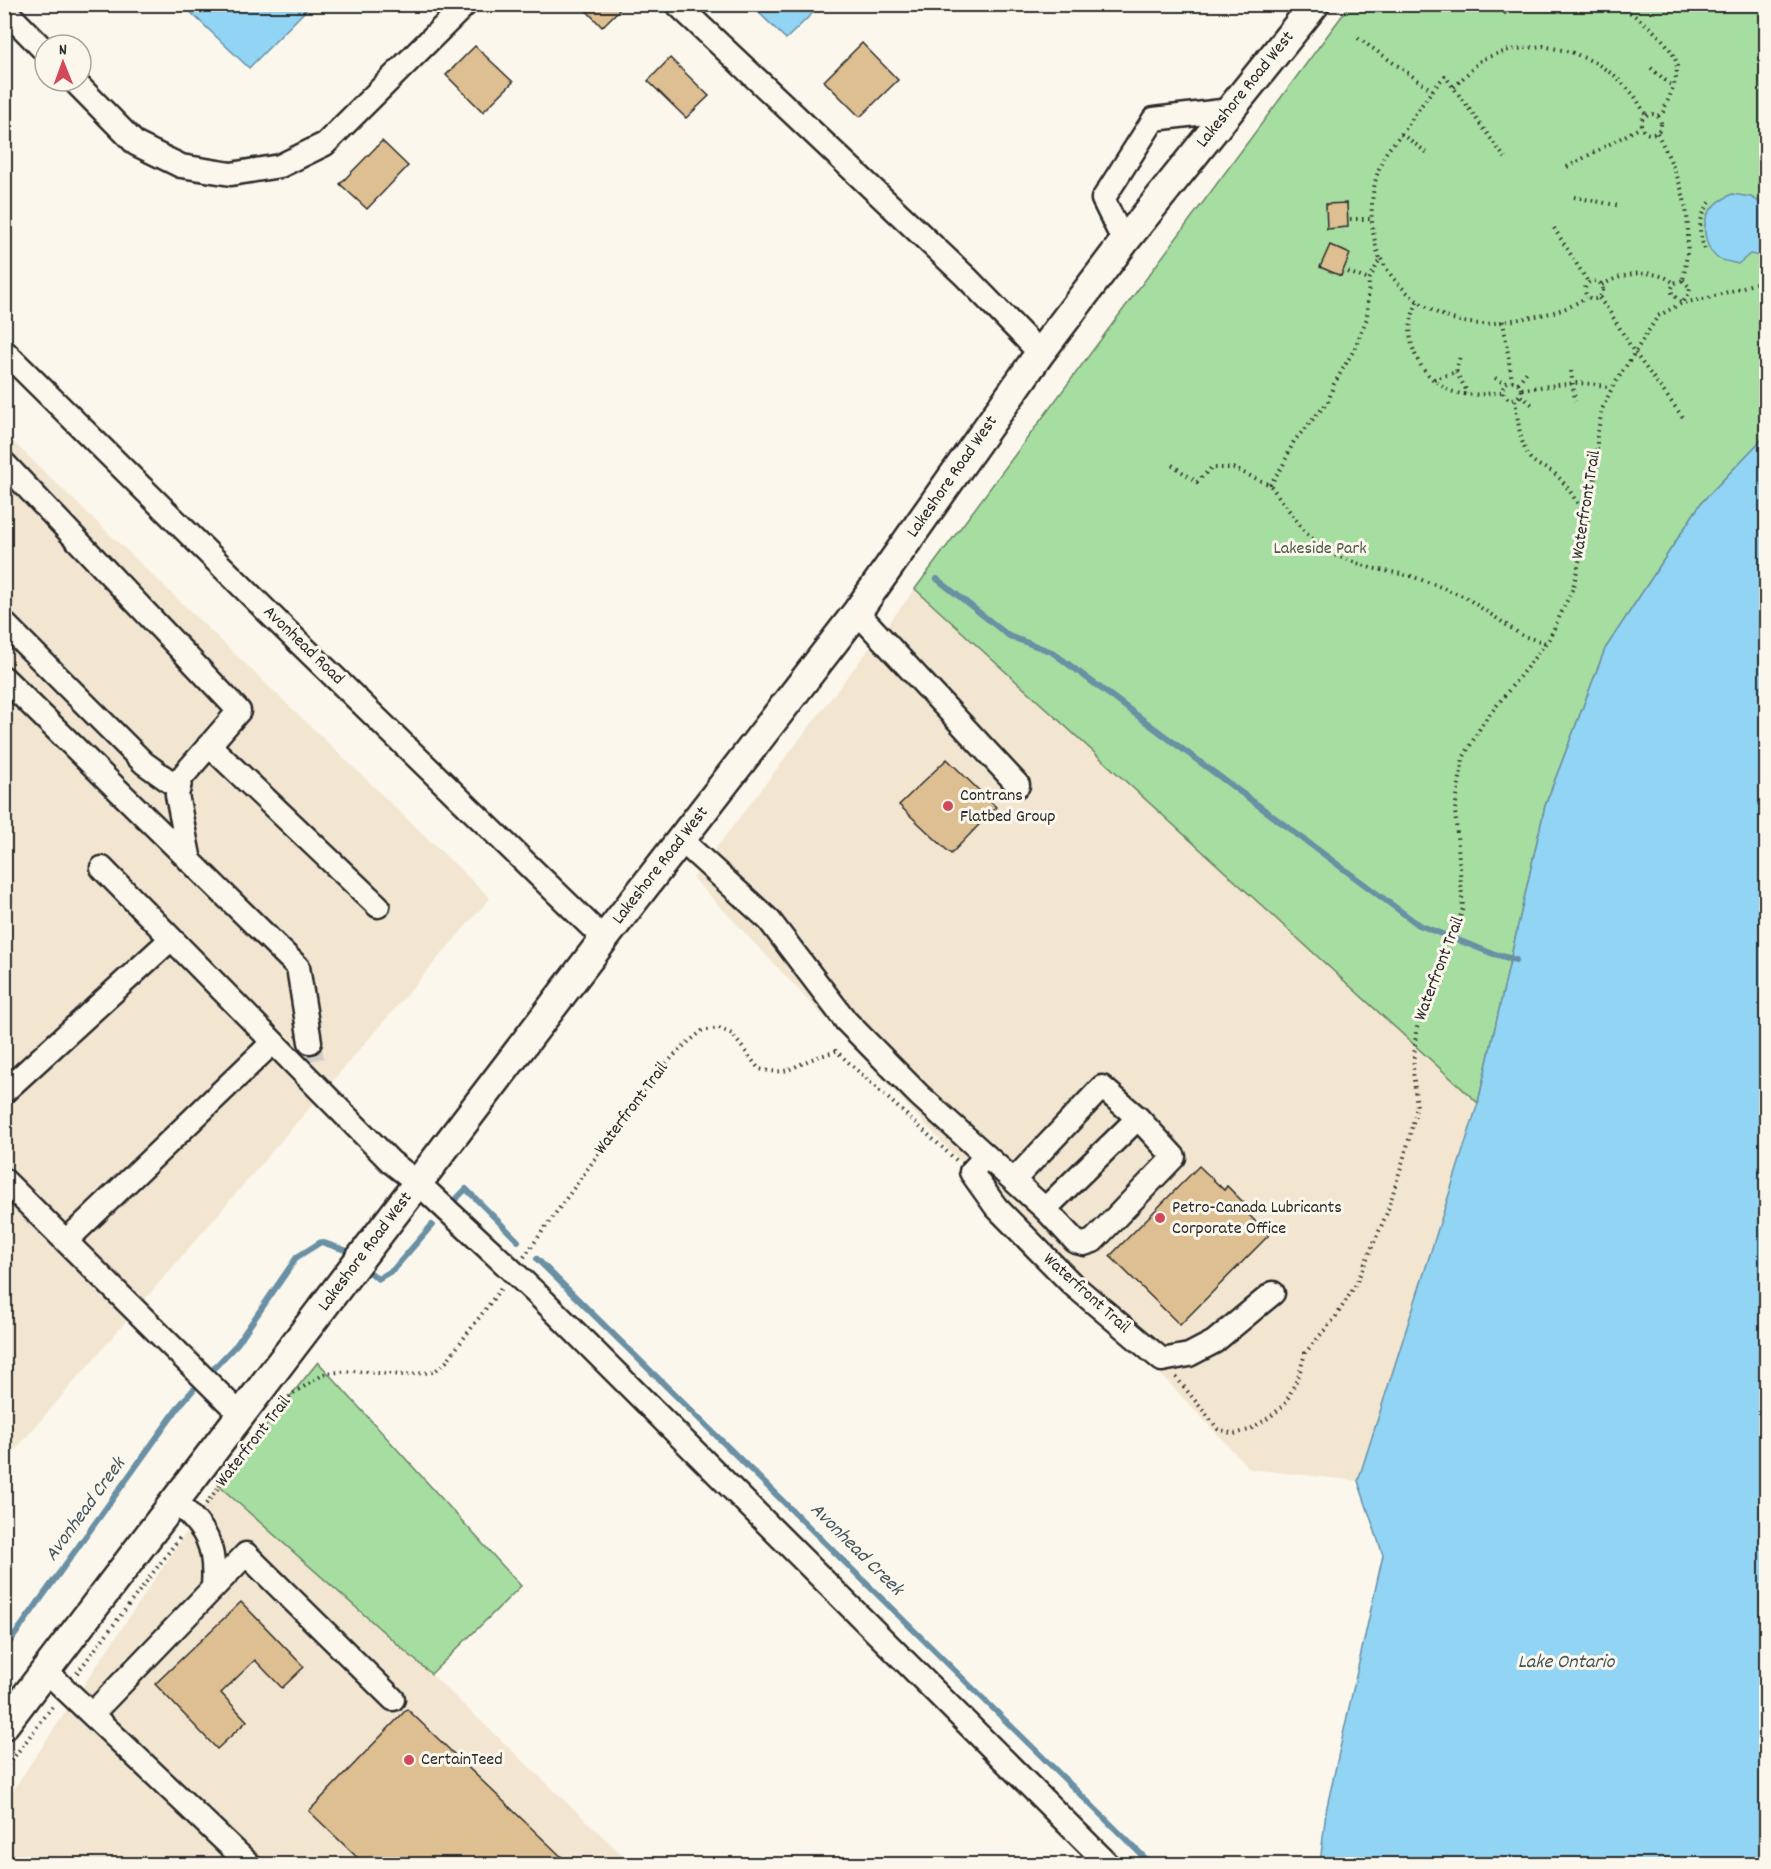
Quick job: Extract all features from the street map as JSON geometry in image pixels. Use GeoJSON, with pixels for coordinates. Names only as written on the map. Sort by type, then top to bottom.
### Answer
{"type":"FeatureCollection","features":[{"type":"Feature","properties":{"kind":"main road","name":"Lakeshore Road West"},"geometry":{"type":"LineString","coordinates":[[4,1725],[56,1680],[185,1510],[241,1415],[857,612],[1040,353],[1124,242],[1315,4]]}},
{"type":"Feature","properties":{"kind":"street"},"geometry":{"type":"LineString","coordinates":[[86,93],[136,144],[181,166],[231,174],[280,166],[325,144],[466,4]]}},
{"type":"Feature","properties":{"kind":"street"},"geometry":{"type":"LineString","coordinates":[[677,4],[966,277],[1040,353]]}},
{"type":"Feature","properties":{"kind":"street"},"geometry":{"type":"LineString","coordinates":[[4,9],[33,39]]}},
{"type":"Feature","properties":{"kind":"street"},"geometry":{"type":"LineString","coordinates":[[1124,242],[1103,199],[1155,119],[1230,110]]}},
{"type":"Feature","properties":{"kind":"street","name":"Avonhead Road"},"geometry":{"type":"LineString","coordinates":[[4,351],[288,632],[604,939]]}},
{"type":"Feature","properties":{"kind":"street"},"geometry":{"type":"LineString","coordinates":[[4,463],[239,711],[181,778],[177,795],[190,861]]}},
{"type":"Feature","properties":{"kind":"street"},"geometry":{"type":"LineString","coordinates":[[857,612],[1017,785]]}},
{"type":"Feature","properties":{"kind":"street"},"geometry":{"type":"LineString","coordinates":[[4,623],[144,763],[179,788]]}},
{"type":"Feature","properties":{"kind":"street"},"geometry":{"type":"LineString","coordinates":[[4,678],[298,967],[318,1089]]}},
{"type":"Feature","properties":{"kind":"street"},"geometry":{"type":"LineString","coordinates":[[210,745],[378,906]]}},
{"type":"Feature","properties":{"kind":"street"},"geometry":{"type":"LineString","coordinates":[[681,840],[769,920],[846,1021],[919,1095],[1045,1209],[1076,1242],[1084,1244],[1093,1241],[1174,1156],[1138,1118],[1102,1088],[1014,1180]]}},
{"type":"Feature","properties":{"kind":"street"},"geometry":{"type":"LineString","coordinates":[[102,868],[391,1162],[418,1183],[538,1295],[1108,1864]]}},
{"type":"Feature","properties":{"kind":"street"},"geometry":{"type":"LineString","coordinates":[[4,1092],[171,939]]}},
{"type":"Feature","properties":{"kind":"street"},"geometry":{"type":"LineString","coordinates":[[66,1241],[272,1043]]}},
{"type":"Feature","properties":{"kind":"street"},"geometry":{"type":"LineString","coordinates":[[1045,1209],[1138,1118]]}},
{"type":"Feature","properties":{"kind":"street"},"geometry":{"type":"LineString","coordinates":[[971,1172],[987,1156]]}},
{"type":"Feature","properties":{"kind":"street","name":"Waterfront Trail"},"geometry":{"type":"LineString","coordinates":[[971,1172],[996,1207],[1064,1277],[1162,1360]]}},
{"type":"Feature","properties":{"kind":"street"},"geometry":{"type":"LineString","coordinates":[[4,1180],[241,1415]]}},
{"type":"Feature","properties":{"kind":"street"},"geometry":{"type":"LineString","coordinates":[[1162,1360],[1189,1355],[1214,1342],[1273,1293]]}},
{"type":"Feature","properties":{"kind":"street"},"geometry":{"type":"LineString","coordinates":[[185,1510],[206,1534],[212,1548],[213,1587]]}},
{"type":"Feature","properties":{"kind":"street"},"geometry":{"type":"LineString","coordinates":[[92,1714],[246,1554],[393,1699]]}},
{"type":"Feature","properties":{"kind":"street"},"geometry":{"type":"LineString","coordinates":[[56,1680],[249,1864]]}},
{"type":"Feature","properties":{"kind":"path"},"geometry":{"type":"LineString","coordinates":[[1504,14],[1510,4]]}},
{"type":"Feature","properties":{"kind":"path"},"geometry":{"type":"LineString","coordinates":[[1614,4],[1662,38],[1675,55],[1677,69],[1663,112],[1658,116]]}},
{"type":"Feature","properties":{"kind":"path"},"geometry":{"type":"LineString","coordinates":[[1359,38],[1432,90]]}},
{"type":"Feature","properties":{"kind":"path"},"geometry":{"type":"LineString","coordinates":[[1454,87],[1482,59],[1509,50],[1543,46],[1571,52],[1596,63],[1615,76],[1634,95],[1646,115]]}},
{"type":"Feature","properties":{"kind":"path"},"geometry":{"type":"LineString","coordinates":[[1651,68],[1672,86]]}},
{"type":"Feature","properties":{"kind":"path"},"geometry":{"type":"LineString","coordinates":[[1505,158],[1445,76],[1432,90],[1384,156],[1371,203],[1371,219],[1380,259],[1390,275],[1418,302],[1451,318],[1485,324],[1563,310],[1586,297]]}},
{"type":"Feature","properties":{"kind":"path"},"geometry":{"type":"LineString","coordinates":[[1657,132],[1648,134],[1641,127],[1641,120],[1646,115],[1658,116]]}},
{"type":"Feature","properties":{"kind":"path"},"geometry":{"type":"LineString","coordinates":[[1657,132],[1661,124],[1658,116]]}},
{"type":"Feature","properties":{"kind":"path"},"geometry":{"type":"LineString","coordinates":[[1567,167],[1641,127]]}},
{"type":"Feature","properties":{"kind":"path"},"geometry":{"type":"LineString","coordinates":[[1657,132],[1675,167],[1685,195],[1688,212],[1686,265],[1683,280]]}},
{"type":"Feature","properties":{"kind":"path"},"geometry":{"type":"LineString","coordinates":[[1401,134],[1429,154]]}},
{"type":"Feature","properties":{"kind":"path"},"geometry":{"type":"LineString","coordinates":[[1574,197],[1621,206]]}},
{"type":"Feature","properties":{"kind":"path"},"geometry":{"type":"LineString","coordinates":[[1705,249],[1700,237],[1699,222],[1702,213],[1712,199]]}},
{"type":"Feature","properties":{"kind":"path"},"geometry":{"type":"LineString","coordinates":[[1350,219],[1371,219]]}},
{"type":"Feature","properties":{"kind":"path"},"geometry":{"type":"LineString","coordinates":[[1687,222],[1699,222]]}},
{"type":"Feature","properties":{"kind":"path"},"geometry":{"type":"LineString","coordinates":[[1554,228],[1588,282]]}},
{"type":"Feature","properties":{"kind":"path"},"geometry":{"type":"LineString","coordinates":[[1270,485],[1283,465],[1294,441],[1328,402],[1334,384],[1354,350],[1367,318],[1369,280],[1380,259]]}},
{"type":"Feature","properties":{"kind":"path"},"geometry":{"type":"LineString","coordinates":[[1348,272],[1369,280]]}},
{"type":"Feature","properties":{"kind":"path"},"geometry":{"type":"LineString","coordinates":[[1602,285],[1630,274],[1650,273],[1674,283]]}},
{"type":"Feature","properties":{"kind":"path"},"geometry":{"type":"LineString","coordinates":[[1596,280],[1602,285],[1603,292],[1599,298],[1592,300],[1586,297],[1584,289],[1588,282],[1596,280]]}},
{"type":"Feature","properties":{"kind":"path"},"geometry":{"type":"LineString","coordinates":[[1683,280],[1690,288],[1689,294],[1682,303],[1671,290],[1674,283],[1683,280]]}},
{"type":"Feature","properties":{"kind":"path","name":"Waterfront Trail"},"geometry":{"type":"LineString","coordinates":[[1162,1360],[1218,1429],[1234,1434],[1249,1430],[1285,1404],[1299,1375],[1305,1353],[1335,1318],[1354,1286],[1387,1213],[1407,1147],[1417,1107],[1413,1071],[1416,1032],[1420,1016],[1444,965],[1463,908],[1455,810],[1463,758],[1483,723],[1546,643],[1573,588],[1597,465],[1597,437],[1602,408],[1612,388],[1658,316],[1682,303],[1708,298],[1767,280]]}},
{"type":"Feature","properties":{"kind":"path"},"geometry":{"type":"LineString","coordinates":[[1599,298],[1634,352],[1685,420]]}},
{"type":"Feature","properties":{"kind":"path"},"geometry":{"type":"LineString","coordinates":[[1418,302],[1411,322],[1410,336],[1413,355],[1434,379],[1453,392],[1502,392]]}},
{"type":"Feature","properties":{"kind":"path"},"geometry":{"type":"LineString","coordinates":[[1503,321],[1512,381]]}},
{"type":"Feature","properties":{"kind":"path"},"geometry":{"type":"LineString","coordinates":[[1460,357],[1456,372],[1468,393]]}},
{"type":"Feature","properties":{"kind":"path"},"geometry":{"type":"LineString","coordinates":[[1518,383],[1529,369]]}},
{"type":"Feature","properties":{"kind":"path"},"geometry":{"type":"LineString","coordinates":[[1571,371],[1575,401]]}},
{"type":"Feature","properties":{"kind":"path"},"geometry":{"type":"LineString","coordinates":[[1434,379],[1456,372]]}},
{"type":"Feature","properties":{"kind":"path"},"geometry":{"type":"LineString","coordinates":[[1495,378],[1505,384]]}},
{"type":"Feature","properties":{"kind":"path"},"geometry":{"type":"LineString","coordinates":[[1512,381],[1518,383],[1522,388],[1521,396],[1515,400],[1507,399],[1502,392],[1505,384],[1512,381]]}},
{"type":"Feature","properties":{"kind":"path"},"geometry":{"type":"LineString","coordinates":[[1522,388],[1594,384],[1608,389],[1612,388]]}},
{"type":"Feature","properties":{"kind":"path"},"geometry":{"type":"LineString","coordinates":[[1521,396],[1534,406]]}},
{"type":"Feature","properties":{"kind":"path"},"geometry":{"type":"LineString","coordinates":[[1515,400],[1523,443],[1530,458],[1539,467],[1553,472],[1567,487],[1587,519]]}},
{"type":"Feature","properties":{"kind":"path"},"geometry":{"type":"LineString","coordinates":[[1172,465],[1197,482],[1211,468],[1233,468],[1270,485],[1305,532],[1328,553],[1371,568],[1411,576],[1436,585],[1465,597],[1523,636],[1546,643]]}},
{"type":"Feature","properties":{"kind":"path","name":"Waterfront Trail"},"geometry":{"type":"LineString","coordinates":[[517,1266],[654,1077],[680,1049],[702,1031],[719,1028],[732,1034],[759,1069],[775,1072],[792,1070],[810,1059],[836,1051],[971,1172]]}},
{"type":"Feature","properties":{"kind":"path","name":"Waterfront Trail"},"geometry":{"type":"LineString","coordinates":[[272,1417],[292,1394],[326,1373],[353,1371],[404,1375],[434,1372],[446,1362],[503,1285]]}},
{"type":"Feature","properties":{"kind":"path","name":"Waterfront Trail"},"geometry":{"type":"LineString","coordinates":[[4,1770],[56,1680],[185,1510],[237,1463]]}},
{"type":"Feature","properties":{"kind":"shaded area"},"geometry":{"type":"Polygon","coordinates":[[[5,434],[490,898],[5,1462],[5,434]]]}},
{"type":"Feature","properties":{"kind":"shaded area"},"geometry":{"type":"Polygon","coordinates":[[[915,589],[1478,1103],[1358,1481],[1250,1469],[693,878],[915,589]]]}},
{"type":"Feature","properties":{"kind":"shaded area"},"geometry":{"type":"Polygon","coordinates":[[[218,1485],[431,1674],[632,1864],[9,1864],[5,1861],[5,1802],[218,1485]]]}},
{"type":"Feature","properties":{"kind":"green space","name":"Lakeside Park"},"geometry":{"type":"Polygon","coordinates":[[[1350,5],[1766,5],[1766,435],[1701,503],[1605,649],[1545,806],[1478,1103],[915,589],[1350,5]]]}},
{"type":"Feature","properties":{"kind":"green space"},"geometry":{"type":"Polygon","coordinates":[[[318,1362],[521,1586],[431,1674],[218,1485],[318,1362]]]}},
{"type":"Feature","properties":{"kind":"water"},"geometry":{"type":"Polygon","coordinates":[[[183,5],[311,5],[249,68],[183,5]]]}},
{"type":"Feature","properties":{"kind":"water"},"geometry":{"type":"Polygon","coordinates":[[[751,5],[821,5],[786,39],[751,5]]]}},
{"type":"Feature","properties":{"kind":"water"},"geometry":{"type":"Polygon","coordinates":[[[1732,194],[1751,197],[1766,206],[1765,257],[1750,254],[1738,264],[1718,258],[1712,253],[1705,229],[1707,217],[1711,209],[1732,194]]]}},
{"type":"Feature","properties":{"kind":"water","name":"Lake Ontario"},"geometry":{"type":"Polygon","coordinates":[[[1766,435],[1766,1864],[1320,1864],[1326,1811],[1383,1555],[1358,1481],[1478,1103],[1545,806],[1605,649],[1701,503],[1766,435]]]}},
{"type":"Feature","properties":{"kind":"building"},"geometry":{"type":"Polygon","coordinates":[[[580,4],[625,4],[602,27],[580,4]]]}},
{"type":"Feature","properties":{"kind":"building"},"geometry":{"type":"Polygon","coordinates":[[[862,43],[898,80],[860,117],[824,81],[862,43]]]}},
{"type":"Feature","properties":{"kind":"building"},"geometry":{"type":"Polygon","coordinates":[[[475,46],[513,82],[483,112],[446,75],[475,46]]]}},
{"type":"Feature","properties":{"kind":"building"},"geometry":{"type":"Polygon","coordinates":[[[670,58],[709,96],[686,118],[648,81],[670,58]]]}},
{"type":"Feature","properties":{"kind":"building"},"geometry":{"type":"Polygon","coordinates":[[[382,141],[408,166],[367,209],[340,184],[382,141]]]}},
{"type":"Feature","properties":{"kind":"building"},"geometry":{"type":"Polygon","coordinates":[[[1347,203],[1348,227],[1327,229],[1326,204],[1347,203]]]}},
{"type":"Feature","properties":{"kind":"building"},"geometry":{"type":"Polygon","coordinates":[[[1330,245],[1350,254],[1341,276],[1320,267],[1330,245]]]}},
{"type":"Feature","properties":{"kind":"building","name":"Contrans Flatbed Group"},"geometry":{"type":"Polygon","coordinates":[[[947,759],[996,807],[951,854],[899,805],[947,759]]]}},
{"type":"Feature","properties":{"kind":"building"},"geometry":{"type":"Polygon","coordinates":[[[1199,1166],[1224,1190],[1227,1186],[1248,1207],[1245,1211],[1269,1235],[1180,1325],[1110,1256],[1199,1166]]]}},
{"type":"Feature","properties":{"kind":"building"},"geometry":{"type":"Polygon","coordinates":[[[241,1602],[304,1667],[282,1688],[255,1660],[221,1693],[247,1721],[217,1749],[155,1684],[241,1602]]]}},
{"type":"Feature","properties":{"kind":"building","name":"CertainTeed"},"geometry":{"type":"Polygon","coordinates":[[[407,1709],[569,1864],[364,1864],[309,1811],[407,1709]]]}},
{"type":"Feature","properties":{"kind":"waterway"},"geometry":{"type":"LineString","coordinates":[[937,579],[1009,636],[1052,652],[1419,925],[1491,953],[1516,960]]}},
{"type":"Feature","properties":{"kind":"waterway","name":"Avonhead Creek"},"geometry":{"type":"LineString","coordinates":[[454,1201],[466,1189],[518,1241]]}},
{"type":"Feature","properties":{"kind":"waterway","name":"Avonhead Creek"},"geometry":{"type":"LineString","coordinates":[[371,1273],[378,1279],[393,1270],[432,1225]]}},
{"type":"Feature","properties":{"kind":"waterway","name":"Avonhead Creek"},"geometry":{"type":"LineString","coordinates":[[215,1367],[237,1344],[297,1257],[321,1242],[345,1250]]}},
{"type":"Feature","properties":{"kind":"waterway","name":"Avonhead Creek"},"geometry":{"type":"LineString","coordinates":[[537,1259],[1151,1864]]}},
{"type":"Feature","properties":{"kind":"waterway","name":"Avonhead Creek"},"geometry":{"type":"LineString","coordinates":[[4,1650],[193,1390]]}},
{"type":"Feature","properties":{"kind":"tunnel"},"geometry":{"type":"LineString","coordinates":[[310,1042],[313,1060]]}},
{"type":"Feature","properties":{"kind":"place","name":"Contrans Flatbed Group"},"geometry":{"type":"Point","coordinates":[948,806]}},
{"type":"Feature","properties":{"kind":"place","name":"Petro-Canada Lubricants Corporate Office"},"geometry":{"type":"Point","coordinates":[1160,1218]}},
{"type":"Feature","properties":{"kind":"place","name":"CertainTeed"},"geometry":{"type":"Point","coordinates":[409,1760]}}]}
